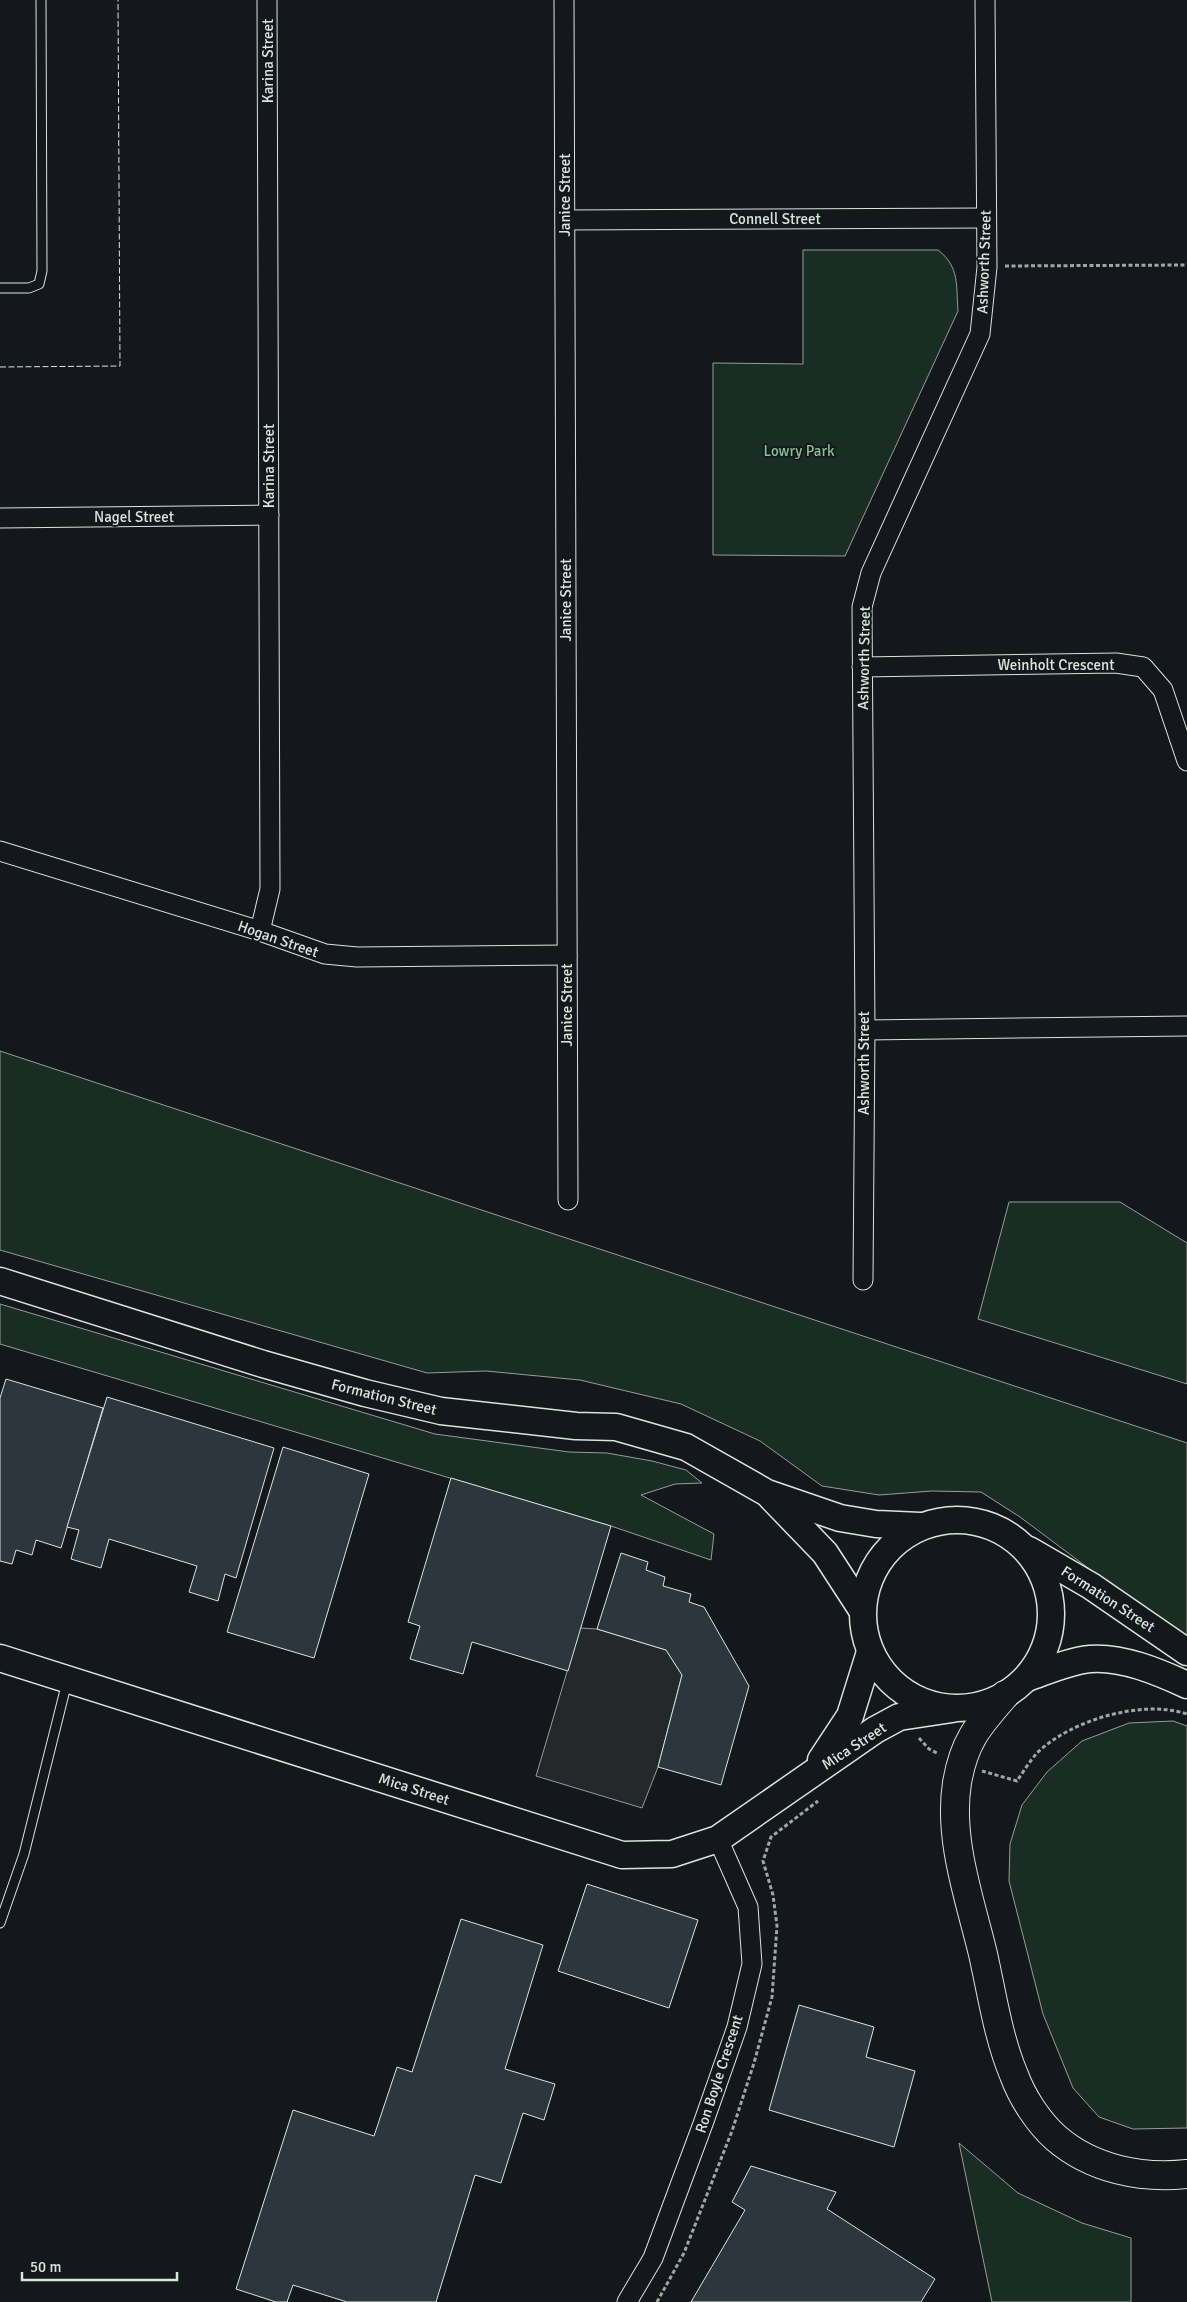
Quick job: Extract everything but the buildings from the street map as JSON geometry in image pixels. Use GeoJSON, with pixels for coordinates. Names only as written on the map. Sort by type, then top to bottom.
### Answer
{"type":"FeatureCollection","features":[{"type":"Feature","properties":{"kind":"highway"},"geometry":{"type":"LineString","coordinates":[[1005,1695],[975,1730],[967,1744],[960,1765],[956,1804],[960,1854],[1001,2035],[1014,2076],[1026,2099],[1056,2138],[1077,2152],[1098,2163],[1120,2171],[1143,2175],[1187,2174]]}},
{"type":"Feature","properties":{"kind":"main road","name":"Formation Street"},"geometry":{"type":"LineString","coordinates":[[0,1282],[263,1364],[365,1393],[441,1411],[576,1426],[616,1427],[686,1447],[767,1494],[840,1518],[876,1524],[920,1526]]}},
{"type":"Feature","properties":{"kind":"main road","name":"Formation Street"},"geometry":{"type":"LineString","coordinates":[[767,1494],[824,1552],[862,1610]]}},
{"type":"Feature","properties":{"kind":"main road"},"geometry":{"type":"LineString","coordinates":[[948,1519],[977,1520],[1004,1531],[1026,1549],[1042,1572],[1050,1599],[1051,1627],[1043,1654],[1027,1678],[1005,1695],[980,1706],[952,1708],[927,1704],[903,1692],[884,1674],[870,1652],[862,1622],[862,1610],[867,1584],[879,1559],[897,1540],[920,1526],[948,1519]]}},
{"type":"Feature","properties":{"kind":"main road","name":"Formation Street"},"geometry":{"type":"LineString","coordinates":[[1026,1549],[1091,1586],[1187,1652]]}},
{"type":"Feature","properties":{"kind":"main road","name":"Mica Street"},"geometry":{"type":"LineString","coordinates":[[814,1772],[850,1716],[870,1652]]}},
{"type":"Feature","properties":{"kind":"main road","name":"Mica Street"},"geometry":{"type":"LineString","coordinates":[[0,1658],[622,1855],[672,1854],[718,1839],[875,1730],[899,1717],[952,1708]]}},
{"type":"Feature","properties":{"kind":"main road"},"geometry":{"type":"LineString","coordinates":[[1027,1678],[1091,1658],[1128,1662],[1187,1685]]}},
{"type":"Feature","properties":{"kind":"street","name":"Karina Street"},"geometry":{"type":"LineString","coordinates":[[260,931],[270,889],[267,0]]}},
{"type":"Feature","properties":{"kind":"street","name":"Janice Street"},"geometry":{"type":"LineString","coordinates":[[564,0],[568,1200]]}},
{"type":"Feature","properties":{"kind":"street","name":"Ashworth Street"},"geometry":{"type":"LineString","coordinates":[[863,1280],[862,607],[871,573],[980,334],[987,267],[985,0]]}},
{"type":"Feature","properties":{"kind":"street","name":"Connell Street"},"geometry":{"type":"LineString","coordinates":[[565,220],[986,218]]}},
{"type":"Feature","properties":{"kind":"street","name":"Nagel Street"},"geometry":{"type":"LineString","coordinates":[[0,518],[269,515]]}},
{"type":"Feature","properties":{"kind":"street","name":"Weinholt Crescent"},"geometry":{"type":"LineString","coordinates":[[862,667],[1116,664],[1143,667],[1163,690],[1187,761]]}},
{"type":"Feature","properties":{"kind":"street","name":"Hogan Street"},"geometry":{"type":"LineString","coordinates":[[0,851],[260,931],[325,954],[341,956],[567,955]]}},
{"type":"Feature","properties":{"kind":"street"},"geometry":{"type":"LineString","coordinates":[[864,1030],[1187,1026]]}},
{"type":"Feature","properties":{"kind":"street","name":"Ron Boyle Crescent"},"geometry":{"type":"LineString","coordinates":[[627,2302],[653,2258],[704,2121],[736,2027],[752,1964],[748,1907],[718,1839]]}},
{"type":"Feature","properties":{"kind":"lane"},"geometry":{"type":"LineString","coordinates":[[0,288],[29,288],[39,284],[42,271],[41,0]]}},
{"type":"Feature","properties":{"kind":"lane"},"geometry":{"type":"LineString","coordinates":[[0,1923],[24,1854],[68,1680]]}},
{"type":"Feature","properties":{"kind":"path"},"geometry":{"type":"LineString","coordinates":[[987,267],[1187,265]]}},
{"type":"Feature","properties":{"kind":"path"},"geometry":{"type":"LineString","coordinates":[[918,1737],[930,1749],[960,1765],[1017,1781],[1038,1753],[1068,1732],[1098,1719],[1140,1709],[1174,1709],[1187,1714]]}},
{"type":"Feature","properties":{"kind":"path"},"geometry":{"type":"LineString","coordinates":[[657,2302],[684,2253],[732,2131],[754,2063],[772,1997],[777,1926],[773,1895],[763,1862],[771,1837],[824,1796]]}},
{"type":"Feature","properties":{"kind":"green space","name":"Lowry Park"},"geometry":{"type":"Polygon","coordinates":[[[803,250],[938,250],[945,256],[953,270],[957,285],[958,311],[845,556],[713,555],[713,363],[803,364],[803,250]]]}},
{"type":"Feature","properties":{"kind":"green space"},"geometry":{"type":"Polygon","coordinates":[[[0,1051],[1187,1443],[1187,1638],[1135,1603],[1020,1517],[981,1492],[932,1491],[879,1495],[822,1486],[760,1441],[681,1404],[580,1380],[486,1371],[427,1373],[0,1250],[0,1051]]]}},
{"type":"Feature","properties":{"kind":"green space"},"geometry":{"type":"Polygon","coordinates":[[[1009,1202],[1120,1202],[1187,1243],[1187,1384],[978,1319],[1009,1202]]]}},
{"type":"Feature","properties":{"kind":"green space"},"geometry":{"type":"Polygon","coordinates":[[[0,1304],[435,1434],[569,1452],[607,1453],[652,1461],[686,1470],[702,1483],[675,1484],[641,1495],[714,1534],[711,1560],[611,1526],[0,1344],[0,1304]]]}},
{"type":"Feature","properties":{"kind":"green space"},"geometry":{"type":"Polygon","coordinates":[[[1173,1721],[1187,1726],[1187,2128],[1133,2129],[1099,2117],[1073,2088],[1043,2014],[1009,1881],[1010,1844],[1022,1805],[1047,1772],[1082,1741],[1129,1723],[1173,1721]]]}},
{"type":"Feature","properties":{"kind":"green space"},"geometry":{"type":"Polygon","coordinates":[[[959,2143],[1018,2193],[1082,2223],[1131,2238],[1131,2302],[992,2302],[959,2143]]]}},
{"type":"Feature","properties":{"kind":"shaded area"},"geometry":{"type":"Polygon","coordinates":[[[580,1628],[597,1629],[666,1650],[682,1675],[658,1767],[642,1808],[536,1776],[580,1628]]]}},
{"type":"Feature","properties":{"kind":"fence"},"geometry":{"type":"LineString","coordinates":[[0,367],[120,366],[118,0]]}}]}
